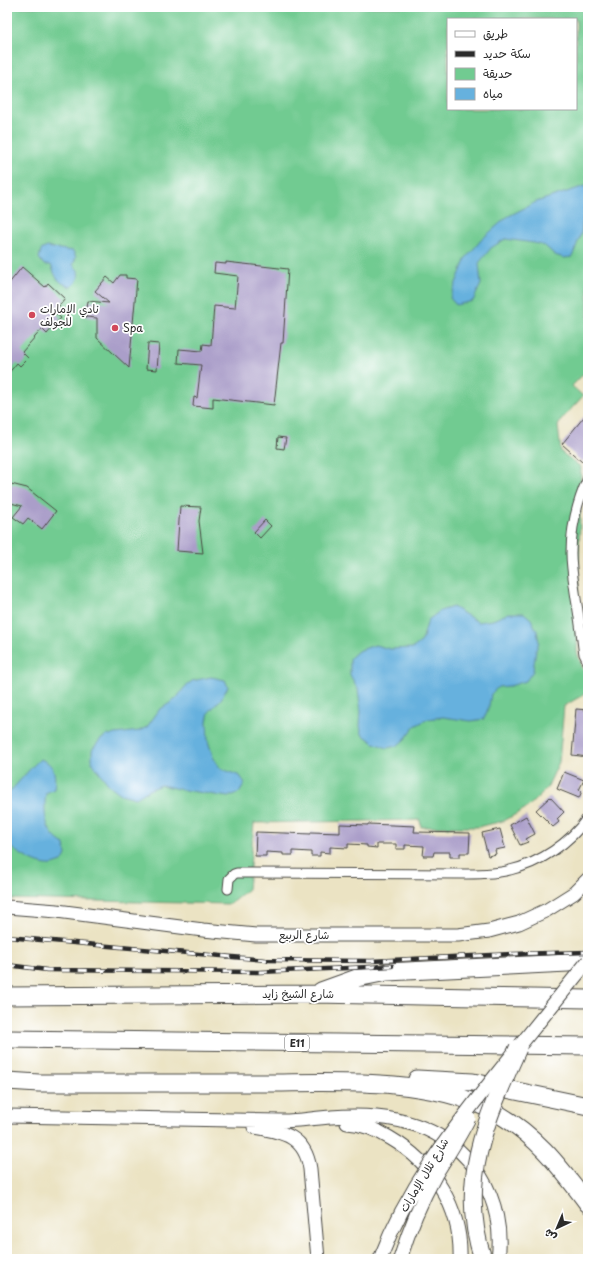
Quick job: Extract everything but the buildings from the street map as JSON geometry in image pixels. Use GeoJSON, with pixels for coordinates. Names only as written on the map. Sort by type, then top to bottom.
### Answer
{"type":"FeatureCollection","features":[{"type":"Feature","properties":{"kind":"highway"},"geometry":{"type":"LineString","coordinates":[[315,994],[357,978],[387,972],[588,962]]}},
{"type":"Feature","properties":{"kind":"highway","name":"شارع الشيخ زايد"},"geometry":{"type":"LineString","coordinates":[[7,996],[315,994],[588,999]]}},
{"type":"Feature","properties":{"kind":"highway","name":"E11"},"geometry":{"type":"LineString","coordinates":[[7,1039],[588,1046]]}},
{"type":"Feature","properties":{"kind":"highway"},"geometry":{"type":"LineString","coordinates":[[483,1259],[478,1239],[473,1191],[477,1158],[491,1108],[518,1048]]}},
{"type":"Feature","properties":{"kind":"highway"},"geometry":{"type":"LineString","coordinates":[[361,1083],[404,1078],[468,1082],[490,1085],[588,1106]]}},
{"type":"Feature","properties":{"kind":"highway"},"geometry":{"type":"LineString","coordinates":[[7,1081],[361,1083],[417,1088],[446,1093],[475,1102],[502,1116],[526,1133],[548,1153],[563,1170],[588,1204]]}},
{"type":"Feature","properties":{"kind":"highway"},"geometry":{"type":"LineString","coordinates":[[7,1088],[39,1082]]}},
{"type":"Feature","properties":{"kind":"main road","name":"شارع الربيع"},"geometry":{"type":"LineString","coordinates":[[7,908],[57,911],[256,935],[458,936],[489,931],[519,923],[547,910],[574,893],[588,879]]}},
{"type":"Feature","properties":{"kind":"main road"},"geometry":{"type":"LineString","coordinates":[[574,893],[588,884]]}},
{"type":"Feature","properties":{"kind":"main road"},"geometry":{"type":"LineString","coordinates":[[400,1259],[418,1210],[479,1097],[588,962]]}},
{"type":"Feature","properties":{"kind":"main road","name":"شارع تلال الإمارات"},"geometry":{"type":"LineString","coordinates":[[380,1259],[395,1225],[416,1185],[441,1146],[479,1097]]}},
{"type":"Feature","properties":{"kind":"main road"},"geometry":{"type":"LineString","coordinates":[[7,1116],[216,1121],[282,1121],[340,1116],[390,1118],[413,1123],[434,1132],[453,1145],[476,1170],[488,1190],[496,1217],[499,1234],[498,1259]]}},
{"type":"Feature","properties":{"kind":"main road"},"geometry":{"type":"LineString","coordinates":[[311,1119],[363,1126],[375,1130],[398,1143],[419,1159],[436,1179],[449,1201],[459,1230],[460,1259]]}},
{"type":"Feature","properties":{"kind":"main road"},"geometry":{"type":"LineString","coordinates":[[216,1121],[279,1132],[291,1137],[300,1145],[307,1156],[310,1169],[318,1259]]}},
{"type":"Feature","properties":{"kind":"street"},"geometry":{"type":"LineString","coordinates":[[588,478],[576,511],[572,532],[571,554],[585,629],[584,654],[588,662]]}},
{"type":"Feature","properties":{"kind":"street"},"geometry":{"type":"LineString","coordinates":[[228,889],[229,879],[237,873],[488,874],[509,871],[530,864],[549,854],[566,841],[588,818]]}},
{"type":"Feature","properties":{"kind":"green space"},"geometry":{"type":"Polygon","coordinates":[[[7,7],[588,7],[588,369],[572,386],[583,396],[562,419],[558,426],[561,452],[581,467],[577,652],[588,683],[588,692],[564,706],[559,762],[547,788],[528,807],[504,821],[477,827],[421,827],[420,820],[254,823],[248,889],[230,904],[7,899],[7,7]]]}},
{"type":"Feature","properties":{"kind":"water"},"geometry":{"type":"Polygon","coordinates":[[[588,185],[588,212],[583,218],[581,234],[572,257],[564,258],[555,255],[545,246],[534,243],[505,239],[491,248],[479,263],[481,284],[473,301],[456,305],[450,298],[466,258],[482,239],[507,217],[536,202],[588,185]]]}},
{"type":"Feature","properties":{"kind":"water"},"geometry":{"type":"Polygon","coordinates":[[[47,247],[73,251],[76,257],[73,265],[78,270],[78,280],[71,287],[60,281],[51,265],[44,265],[39,258],[41,250],[47,247]]]}},
{"type":"Feature","properties":{"kind":"water"},"geometry":{"type":"Polygon","coordinates":[[[453,607],[478,622],[493,620],[509,613],[524,613],[531,619],[537,631],[539,642],[536,650],[533,671],[526,681],[510,686],[498,687],[491,694],[489,706],[484,719],[471,721],[443,717],[428,719],[415,726],[405,739],[397,746],[387,748],[374,743],[362,734],[360,726],[361,711],[358,689],[350,675],[350,658],[358,651],[375,645],[390,649],[413,648],[422,641],[428,620],[440,611],[453,607]]]}},
{"type":"Feature","properties":{"kind":"water"},"geometry":{"type":"Polygon","coordinates":[[[211,677],[225,680],[228,687],[221,699],[209,712],[207,721],[208,741],[213,757],[220,768],[240,776],[245,783],[240,792],[228,797],[161,785],[136,798],[121,794],[109,785],[92,763],[92,750],[100,740],[108,735],[139,731],[147,727],[159,710],[176,699],[184,688],[192,681],[211,677]]]}},
{"type":"Feature","properties":{"kind":"water"},"geometry":{"type":"Polygon","coordinates":[[[40,759],[52,767],[55,779],[54,789],[46,793],[45,815],[49,829],[58,840],[64,844],[66,855],[62,862],[53,865],[34,862],[7,844],[7,795],[40,759]]]}},
{"type":"Feature","properties":{"kind":"railway"},"geometry":{"type":"LineString","coordinates":[[7,937],[266,960],[371,961],[588,952]]}},
{"type":"Feature","properties":{"kind":"railway"},"geometry":{"type":"LineString","coordinates":[[7,965],[47,970],[260,972],[392,966]]}},
{"type":"Feature","properties":{"kind":"place","name":"نادي الإمارات للجولف"},"geometry":{"type":"Point","coordinates":[32,315]}},
{"type":"Feature","properties":{"kind":"place","name":"Spa"},"geometry":{"type":"Point","coordinates":[115,328]}}]}
